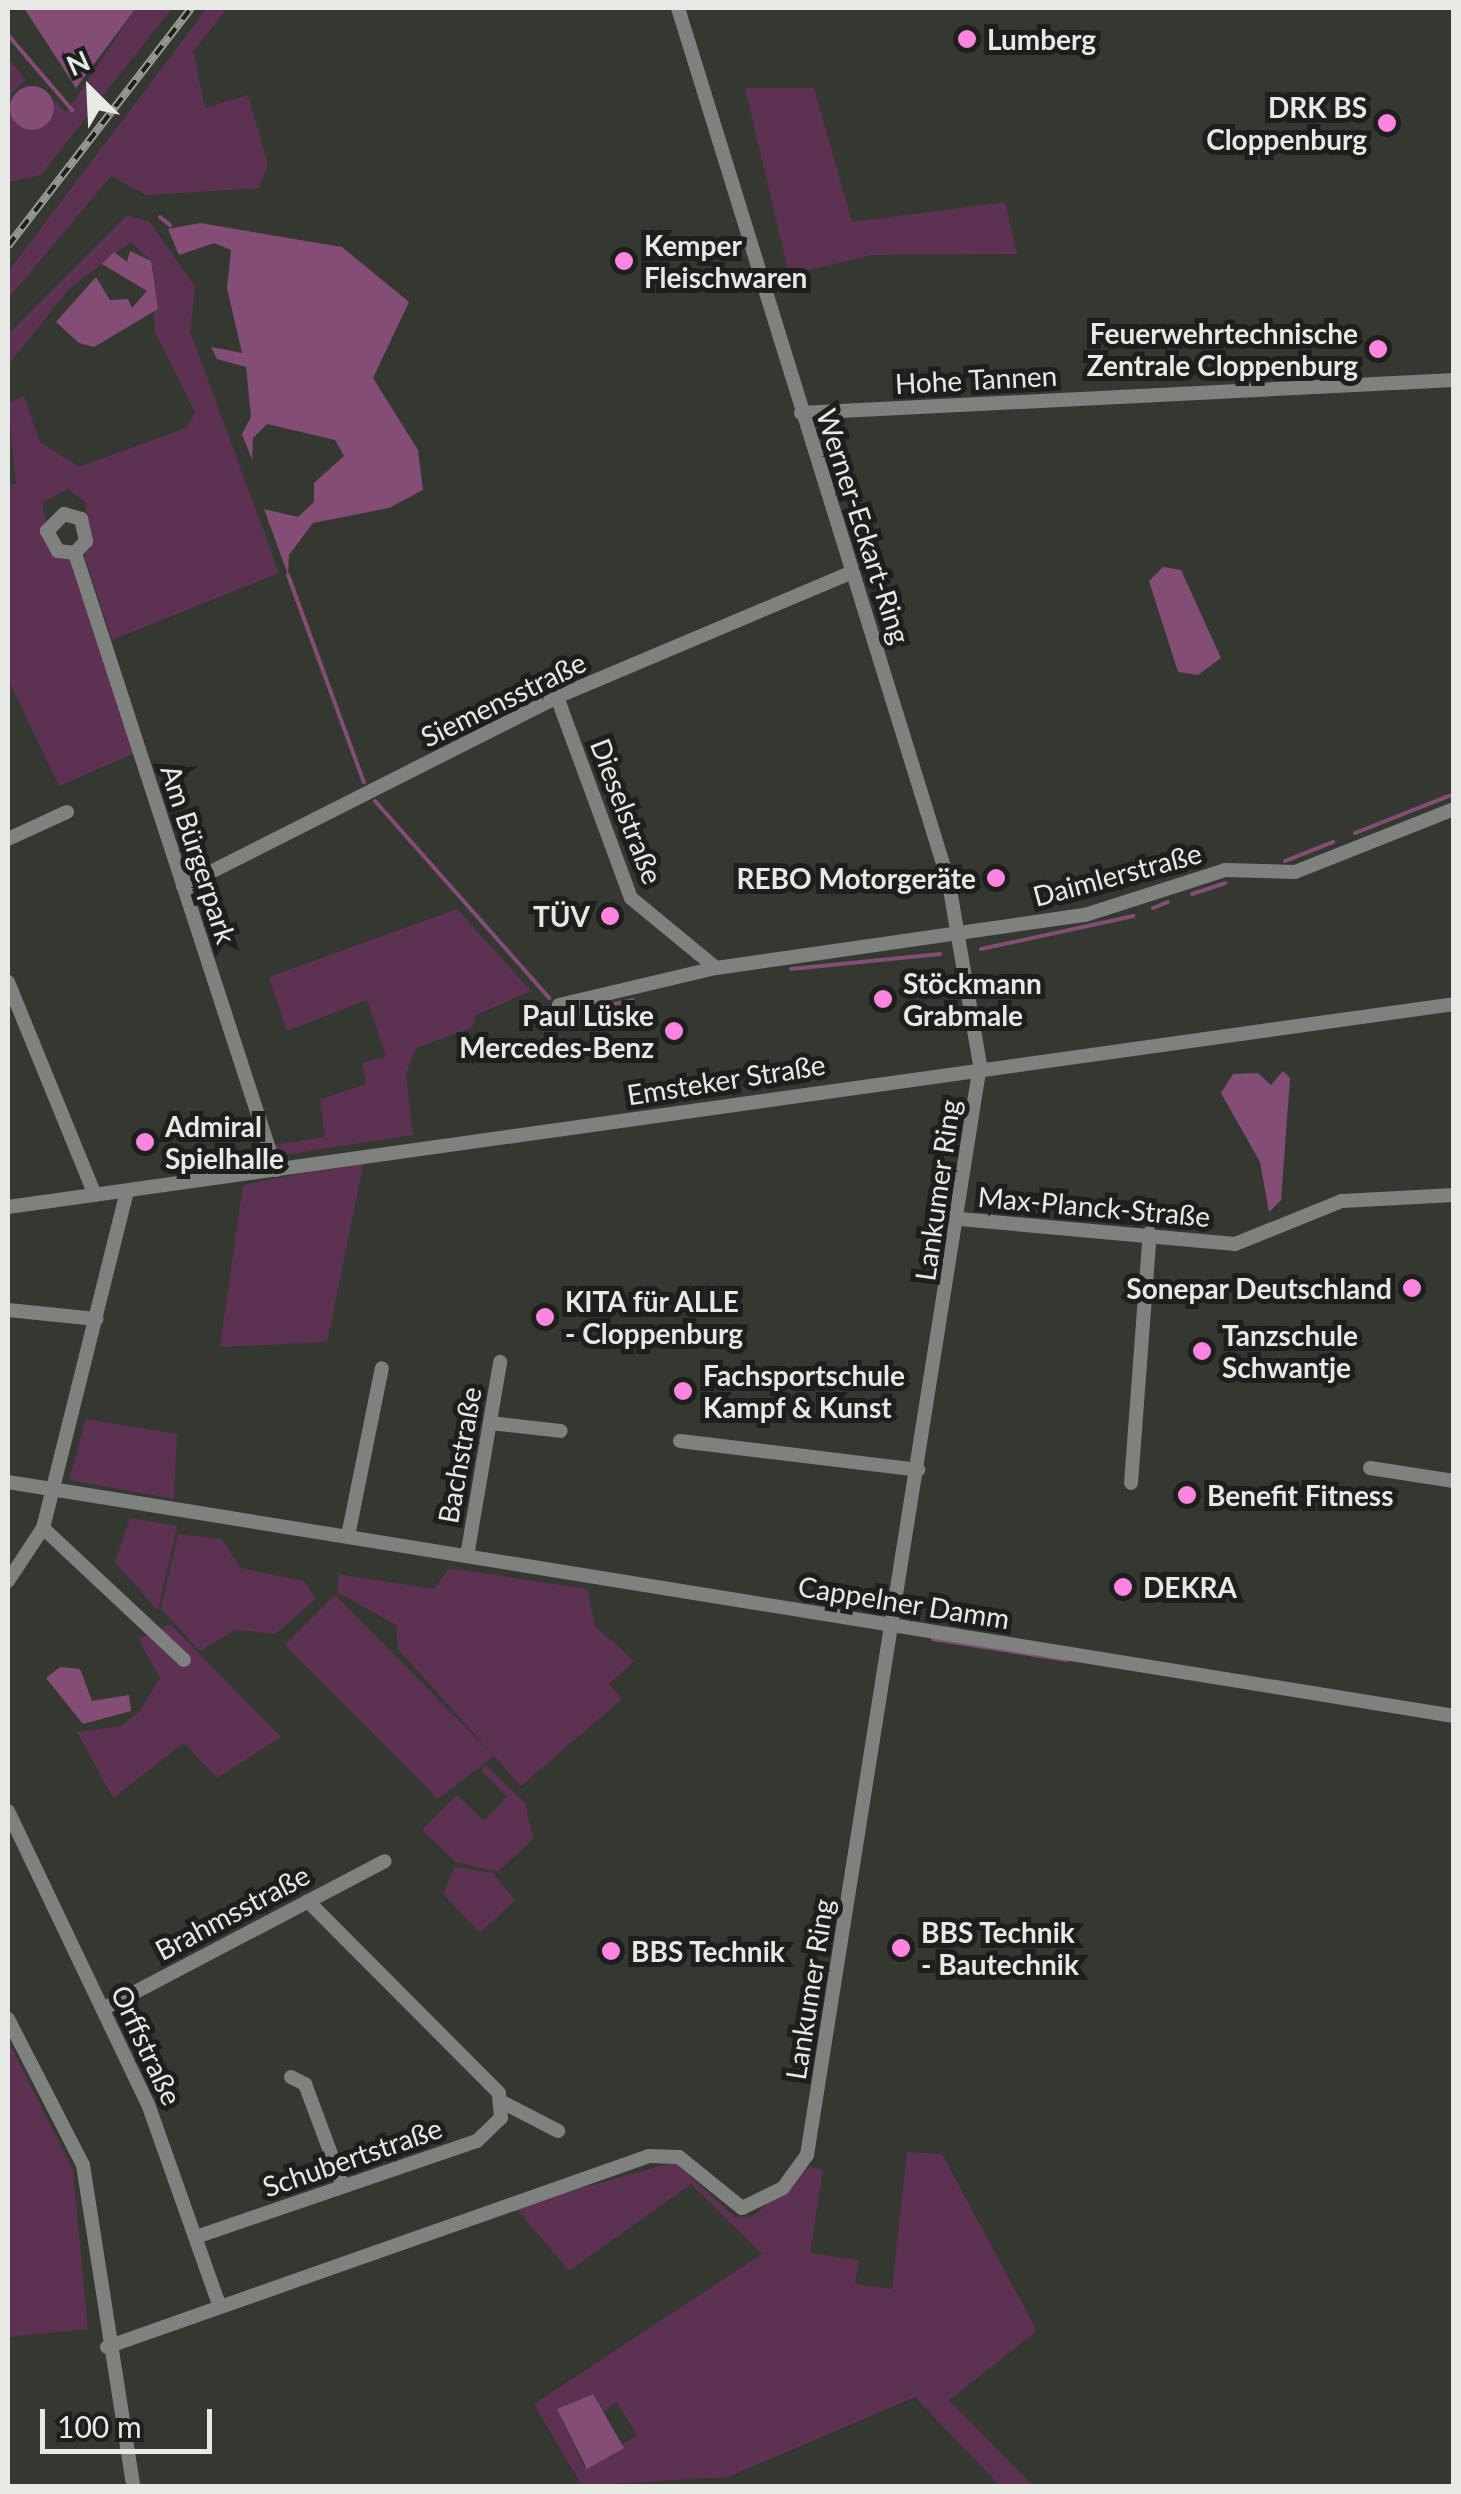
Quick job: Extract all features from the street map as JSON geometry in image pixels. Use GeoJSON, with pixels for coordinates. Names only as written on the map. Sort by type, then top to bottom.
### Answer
{"type":"FeatureCollection","features":[{"type":"Feature","properties":{"kind":"street","name":"Werner-Eckart-Ring"},"geometry":{"type":"LineString","coordinates":[[678,8],[962,936],[980,1065]]}},
{"type":"Feature","properties":{"kind":"street","name":"Hohe Tannen"},"geometry":{"type":"LineString","coordinates":[[802,413],[1454,380]]}},
{"type":"Feature","properties":{"kind":"street","name":"Am Bürgerpark"},"geometry":{"type":"LineString","coordinates":[[75,553],[276,1170]]}},
{"type":"Feature","properties":{"kind":"street","name":"Siemensstraße"},"geometry":{"type":"LineString","coordinates":[[183,886],[557,698],[852,572]]}},
{"type":"Feature","properties":{"kind":"street","name":"Dieselstraße"},"geometry":{"type":"LineString","coordinates":[[557,698],[631,898],[716,968]]}},
{"type":"Feature","properties":{"kind":"street","name":"Daimlerstraße"},"geometry":{"type":"LineString","coordinates":[[962,936],[1085,915],[1224,870],[1294,872],[1454,809]]}},
{"type":"Feature","properties":{"kind":"street"},"geometry":{"type":"LineString","coordinates":[[8,839],[67,812]]}},
{"type":"Feature","properties":{"kind":"street"},"geometry":{"type":"LineString","coordinates":[[559,1005],[716,968],[962,936]]}},
{"type":"Feature","properties":{"kind":"street"},"geometry":{"type":"LineString","coordinates":[[8,982],[95,1195]]}},
{"type":"Feature","properties":{"kind":"street","name":"Emsteker Straße"},"geometry":{"type":"LineString","coordinates":[[8,1206],[980,1065],[1454,1004]]}},
{"type":"Feature","properties":{"kind":"street","name":"Lankumer Ring"},"geometry":{"type":"LineString","coordinates":[[107,2347],[649,2156],[679,2157],[742,2208],[795,2177],[810,2142],[960,1219],[980,1065]]}},
{"type":"Feature","properties":{"kind":"street"},"geometry":{"type":"LineString","coordinates":[[8,1582],[43,1528],[127,1191]]}},
{"type":"Feature","properties":{"kind":"street","name":"Max-Planck-Straße"},"geometry":{"type":"LineString","coordinates":[[960,1219],[1235,1244],[1333,1203],[1454,1194]]}},
{"type":"Feature","properties":{"kind":"street"},"geometry":{"type":"LineString","coordinates":[[1131,1483],[1150,1234]]}},
{"type":"Feature","properties":{"kind":"street"},"geometry":{"type":"LineString","coordinates":[[8,1310],[97,1319]]}},
{"type":"Feature","properties":{"kind":"street","name":"Bachstraße"},"geometry":{"type":"LineString","coordinates":[[467,1556],[500,1362]]}},
{"type":"Feature","properties":{"kind":"street"},"geometry":{"type":"LineString","coordinates":[[348,1536],[382,1368]]}},
{"type":"Feature","properties":{"kind":"street"},"geometry":{"type":"LineString","coordinates":[[490,1422],[560,1431]]}},
{"type":"Feature","properties":{"kind":"street"},"geometry":{"type":"LineString","coordinates":[[680,1441],[918,1470]]}},
{"type":"Feature","properties":{"kind":"street"},"geometry":{"type":"LineString","coordinates":[[1370,1468],[1454,1481]]}},
{"type":"Feature","properties":{"kind":"street","name":"Cappelner Damm"},"geometry":{"type":"LineString","coordinates":[[8,1482],[1454,1716]]}},
{"type":"Feature","properties":{"kind":"street"},"geometry":{"type":"LineString","coordinates":[[43,1528],[184,1660]]}},
{"type":"Feature","properties":{"kind":"street","name":"Orffstraße"},"geometry":{"type":"LineString","coordinates":[[8,1812],[103,2009],[196,2238],[220,2308]]}},
{"type":"Feature","properties":{"kind":"street","name":"Brahmsstraße"},"geometry":{"type":"LineString","coordinates":[[103,2009],[385,1860]]}},
{"type":"Feature","properties":{"kind":"street"},"geometry":{"type":"LineString","coordinates":[[308,1901],[504,2103],[558,2131]]}},
{"type":"Feature","properties":{"kind":"street"},"geometry":{"type":"LineString","coordinates":[[8,2019],[83,2165],[107,2347],[133,2486]]}},
{"type":"Feature","properties":{"kind":"street"},"geometry":{"type":"LineString","coordinates":[[292,2077],[305,2084],[344,2186]]}},
{"type":"Feature","properties":{"kind":"street","name":"Schubertstraße"},"geometry":{"type":"LineString","coordinates":[[196,2238],[478,2141],[492,2132],[504,2103]]}},
{"type":"Feature","properties":{"kind":"shaded area"},"geometry":{"type":"Polygon","coordinates":[[[24,8],[136,8],[76,88],[24,8]]]}},
{"type":"Feature","properties":{"kind":"shaded area"},"geometry":{"type":"Polygon","coordinates":[[[136,8],[172,8],[41,175],[8,182],[8,59],[26,80],[10,95],[18,119],[54,117],[54,99],[66,113],[136,8]]]}},
{"type":"Feature","properties":{"kind":"shaded area"},"geometry":{"type":"Polygon","coordinates":[[[207,8],[227,8],[193,52],[205,108],[248,95],[268,165],[259,188],[146,195],[111,176],[8,299],[8,272],[207,8]]]}},
{"type":"Feature","properties":{"kind":"shaded area"},"geometry":{"type":"Polygon","coordinates":[[[32,86],[48,92],[54,108],[48,124],[32,130],[16,124],[10,108],[16,92],[32,86]]]}},
{"type":"Feature","properties":{"kind":"shaded area"},"geometry":{"type":"Polygon","coordinates":[[[745,88],[814,88],[852,222],[1005,202],[1017,254],[871,255],[789,275],[745,88]]]}},
{"type":"Feature","properties":{"kind":"shaded area"},"geometry":{"type":"Polygon","coordinates":[[[127,215],[150,222],[195,287],[190,331],[279,573],[112,640],[85,558],[86,503],[68,489],[42,503],[53,555],[73,558],[135,753],[59,786],[8,679],[8,484],[16,484],[8,404],[24,396],[40,442],[79,467],[186,428],[195,413],[155,332],[151,261],[131,242],[70,288],[8,365],[8,334],[127,215]]]}},
{"type":"Feature","properties":{"kind":"shaded area"},"geometry":{"type":"Polygon","coordinates":[[[200,223],[342,247],[409,302],[373,378],[418,450],[423,490],[389,508],[313,523],[289,555],[288,575],[264,509],[298,517],[314,502],[314,483],[344,456],[335,440],[267,424],[253,438],[252,460],[242,434],[251,417],[246,367],[217,359],[211,347],[242,353],[227,288],[231,250],[214,243],[179,255],[168,229],[200,223]]]}},
{"type":"Feature","properties":{"kind":"shaded area"},"geometry":{"type":"Polygon","coordinates":[[[130,251],[151,261],[158,309],[94,347],[79,343],[56,322],[96,277],[110,300],[128,299],[132,308],[147,291],[102,264],[114,252],[127,262],[130,251]]]}},
{"type":"Feature","properties":{"kind":"shaded area"},"geometry":{"type":"Polygon","coordinates":[[[1163,567],[1181,570],[1221,658],[1198,675],[1178,672],[1149,581],[1163,567]]]}},
{"type":"Feature","properties":{"kind":"shaded area"},"geometry":{"type":"Polygon","coordinates":[[[457,909],[531,991],[476,1015],[472,1028],[416,1048],[406,1074],[413,1135],[277,1156],[273,1145],[325,1137],[320,1099],[366,1084],[362,1063],[386,1056],[367,1000],[287,1031],[269,977],[457,909]]]}},
{"type":"Feature","properties":{"kind":"shaded area"},"geometry":{"type":"Polygon","coordinates":[[[1283,1071],[1290,1078],[1281,1200],[1269,1212],[1260,1162],[1221,1093],[1233,1074],[1258,1073],[1271,1085],[1283,1071]]]}},
{"type":"Feature","properties":{"kind":"shaded area"},"geometry":{"type":"Polygon","coordinates":[[[364,1161],[327,1342],[220,1347],[243,1185],[364,1161]]]}},
{"type":"Feature","properties":{"kind":"shaded area"},"geometry":{"type":"Polygon","coordinates":[[[86,1419],[177,1434],[174,1499],[69,1480],[86,1419]]]}},
{"type":"Feature","properties":{"kind":"shaded area"},"geometry":{"type":"Polygon","coordinates":[[[130,1518],[177,1526],[158,1611],[115,1562],[130,1518]]]}},
{"type":"Feature","properties":{"kind":"shaded area"},"geometry":{"type":"Polygon","coordinates":[[[178,1534],[221,1539],[241,1568],[304,1581],[316,1599],[275,1634],[235,1630],[200,1651],[161,1609],[178,1534]]]}},
{"type":"Feature","properties":{"kind":"shaded area"},"geometry":{"type":"Polygon","coordinates":[[[449,1568],[587,1589],[595,1626],[634,1661],[609,1684],[622,1699],[521,1786],[398,1649],[396,1625],[337,1592],[339,1574],[434,1589],[449,1568]]]}},
{"type":"Feature","properties":{"kind":"shaded area"},"geometry":{"type":"Polygon","coordinates":[[[335,1595],[494,1756],[438,1799],[285,1645],[335,1595]]]}},
{"type":"Feature","properties":{"kind":"shaded area"},"geometry":{"type":"Polygon","coordinates":[[[170,1624],[281,1737],[217,1778],[184,1743],[113,1798],[77,1732],[121,1726],[140,1711],[160,1678],[138,1639],[170,1624]]]}},
{"type":"Feature","properties":{"kind":"shaded area"},"geometry":{"type":"Polygon","coordinates":[[[60,1667],[80,1669],[92,1701],[129,1695],[131,1711],[83,1724],[46,1678],[60,1667]]]}},
{"type":"Feature","properties":{"kind":"shaded area"},"geometry":{"type":"Polygon","coordinates":[[[486,1765],[525,1803],[533,1839],[498,1872],[456,1862],[422,1830],[457,1795],[484,1821],[507,1797],[481,1770],[486,1765]]]}},
{"type":"Feature","properties":{"kind":"shaded area"},"geometry":{"type":"Polygon","coordinates":[[[454,1867],[493,1873],[515,1900],[480,1933],[443,1894],[454,1867]]]}},
{"type":"Feature","properties":{"kind":"shaded area"},"geometry":{"type":"Polygon","coordinates":[[[8,2040],[73,2170],[88,2329],[8,2337],[8,2040]]]}},
{"type":"Feature","properties":{"kind":"shaded area"},"geometry":{"type":"Polygon","coordinates":[[[907,2152],[942,2154],[1037,2331],[949,2400],[1033,2486],[1000,2486],[915,2397],[728,2477],[582,2486],[534,2404],[762,2254],[691,2184],[569,2271],[515,2207],[674,2162],[735,2217],[753,2216],[810,2167],[823,2170],[810,2253],[859,2260],[855,2284],[892,2289],[907,2152]],[[592,2394],[557,2409],[584,2467],[637,2435],[617,2402],[602,2413],[592,2394]]]}},
{"type":"Feature","properties":{"kind":"shaded area"},"geometry":{"type":"Polygon","coordinates":[[[593,2394],[624,2448],[587,2469],[557,2409],[593,2394]]]}},
{"type":"Feature","properties":{"kind":"waterway"},"geometry":{"type":"LineString","coordinates":[[8,35],[72,110]]}},
{"type":"Feature","properties":{"kind":"waterway"},"geometry":{"type":"LineString","coordinates":[[160,217],[170,225]]}},
{"type":"Feature","properties":{"kind":"waterway"},"geometry":{"type":"LineString","coordinates":[[288,575],[364,783]]}},
{"type":"Feature","properties":{"kind":"waterway"},"geometry":{"type":"LineString","coordinates":[[1355,833],[1454,794]]}},
{"type":"Feature","properties":{"kind":"waterway"},"geometry":{"type":"LineString","coordinates":[[375,801],[549,998]]}},
{"type":"Feature","properties":{"kind":"waterway"},"geometry":{"type":"LineString","coordinates":[[1285,861],[1333,842]]}},
{"type":"Feature","properties":{"kind":"waterway"},"geometry":{"type":"LineString","coordinates":[[1192,894],[1225,883]]}},
{"type":"Feature","properties":{"kind":"waterway"},"geometry":{"type":"LineString","coordinates":[[1153,908],[1168,902]]}},
{"type":"Feature","properties":{"kind":"waterway"},"geometry":{"type":"LineString","coordinates":[[981,949],[1133,916]]}},
{"type":"Feature","properties":{"kind":"waterway"},"geometry":{"type":"LineString","coordinates":[[791,969],[940,954]]}},
{"type":"Feature","properties":{"kind":"waterway"},"geometry":{"type":"LineString","coordinates":[[565,1014],[633,1000]]}},
{"type":"Feature","properties":{"kind":"waterway"},"geometry":{"type":"LineString","coordinates":[[933,1639],[1067,1660]]}},
{"type":"Feature","properties":{"kind":"railway"},"geometry":{"type":"LineString","coordinates":[[8,246],[191,8]]}},
{"type":"Feature","properties":{"kind":"place","name":"Lumberg"},"geometry":{"type":"Point","coordinates":[967,39]}},
{"type":"Feature","properties":{"kind":"place","name":"DRK BS Cloppenburg"},"geometry":{"type":"Point","coordinates":[1387,123]}},
{"type":"Feature","properties":{"kind":"place","name":"Kemper Fleischwaren"},"geometry":{"type":"Point","coordinates":[624,261]}},
{"type":"Feature","properties":{"kind":"place","name":"Feuerwehrtechnische Zentrale Cloppenburg"},"geometry":{"type":"Point","coordinates":[1378,349]}},
{"type":"Feature","properties":{"kind":"place","name":"REBO Motorgeräte"},"geometry":{"type":"Point","coordinates":[996,878]}},
{"type":"Feature","properties":{"kind":"place","name":"TÜV"},"geometry":{"type":"Point","coordinates":[610,916]}},
{"type":"Feature","properties":{"kind":"place","name":"Stöckmann Grabmale"},"geometry":{"type":"Point","coordinates":[883,999]}},
{"type":"Feature","properties":{"kind":"place","name":"Paul Lüske Mercedes-Benz"},"geometry":{"type":"Point","coordinates":[674,1031]}},
{"type":"Feature","properties":{"kind":"place","name":"Admiral Spielhalle"},"geometry":{"type":"Point","coordinates":[145,1142]}},
{"type":"Feature","properties":{"kind":"place","name":"Sonepar Deutschland"},"geometry":{"type":"Point","coordinates":[1412,1288]}},
{"type":"Feature","properties":{"kind":"place","name":"KITA für ALLE - Cloppenburg"},"geometry":{"type":"Point","coordinates":[545,1317]}},
{"type":"Feature","properties":{"kind":"place","name":"Tanzschule Schwantje"},"geometry":{"type":"Point","coordinates":[1202,1351]}},
{"type":"Feature","properties":{"kind":"place","name":"Fachsportschule Kampf & Kunst"},"geometry":{"type":"Point","coordinates":[683,1391]}},
{"type":"Feature","properties":{"kind":"place","name":"Benefit Fitness"},"geometry":{"type":"Point","coordinates":[1187,1495]}},
{"type":"Feature","properties":{"kind":"place","name":"DEKRA"},"geometry":{"type":"Point","coordinates":[1123,1587]}},
{"type":"Feature","properties":{"kind":"place","name":"BBS Technik - Bautechnik"},"geometry":{"type":"Point","coordinates":[901,1948]}},
{"type":"Feature","properties":{"kind":"place","name":"BBS Technik"},"geometry":{"type":"Point","coordinates":[611,1951]}}]}
